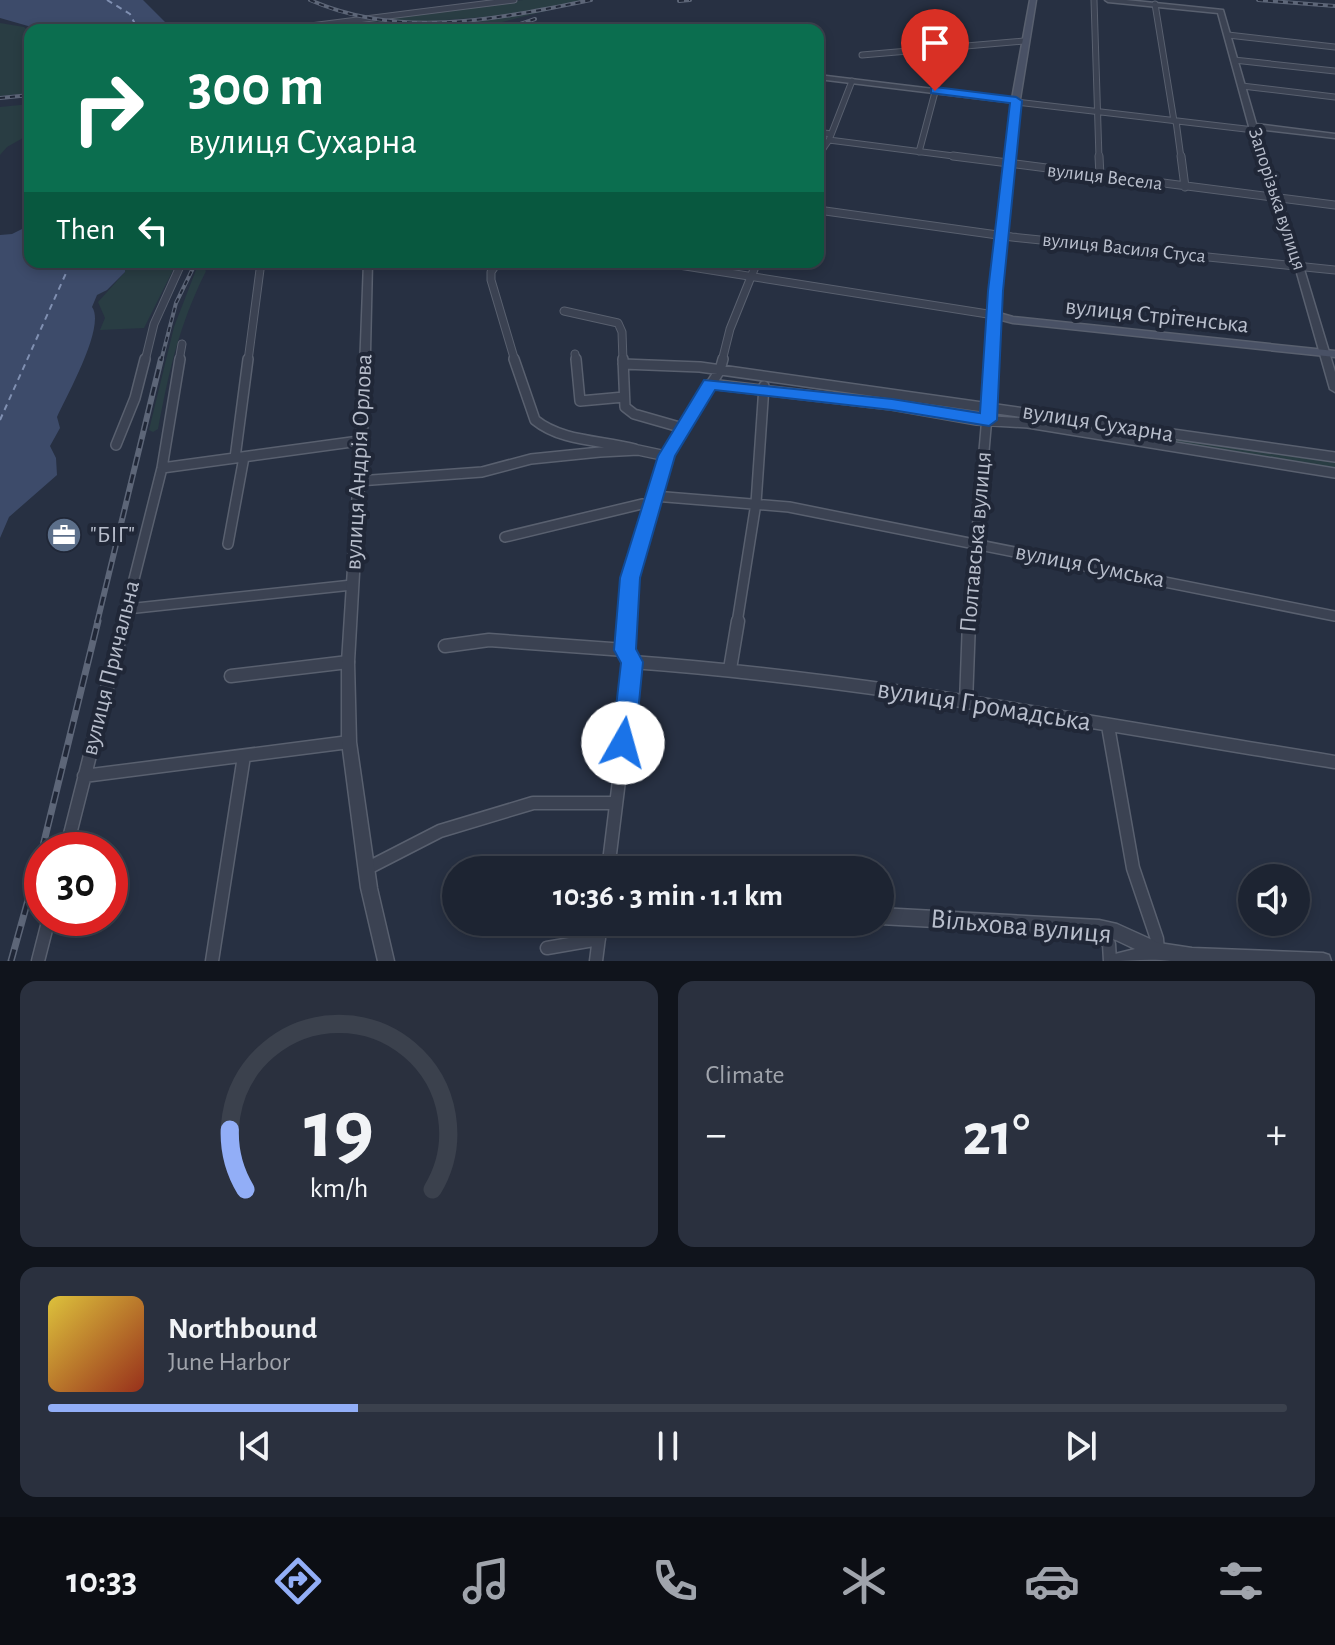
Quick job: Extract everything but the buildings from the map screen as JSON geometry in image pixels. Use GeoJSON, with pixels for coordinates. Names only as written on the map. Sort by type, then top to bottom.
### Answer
{"type":"FeatureCollection","features":[{"type":"Feature","properties":{"kind":"main road","name":"Полтавська вулиця"},"geometry":{"type":"LineString","coordinates":[[999,316],[1001,236],[1024,41],[1033,0]]}},
{"type":"Feature","properties":{"kind":"main road","name":"вулиця Стрітенська"},"geometry":{"type":"LineString","coordinates":[[999,316],[1013,320],[1330,353]]}},
{"type":"Feature","properties":{"kind":"street"},"geometry":{"type":"LineString","coordinates":[[328,24],[514,0]]}},
{"type":"Feature","properties":{"kind":"street"},"geometry":{"type":"LineString","coordinates":[[1094,0],[1100,176]]}},
{"type":"Feature","properties":{"kind":"street"},"geometry":{"type":"LineString","coordinates":[[1108,0],[1155,4],[1185,187]]}},
{"type":"Feature","properties":{"kind":"street","name":"Запорізька вулиця"},"geometry":{"type":"LineString","coordinates":[[1155,4],[1220,10],[1276,198],[1330,353],[1335,389]]}},
{"type":"Feature","properties":{"kind":"street"},"geometry":{"type":"LineString","coordinates":[[1228,35],[1335,47]]}},
{"type":"Feature","properties":{"kind":"street"},"geometry":{"type":"LineString","coordinates":[[862,55],[1024,41]]}},
{"type":"Feature","properties":{"kind":"street"},"geometry":{"type":"LineString","coordinates":[[919,152],[947,47]]}},
{"type":"Feature","properties":{"kind":"street"},"geometry":{"type":"LineString","coordinates":[[1234,60],[1335,71]]}},
{"type":"Feature","properties":{"kind":"street"},"geometry":{"type":"LineString","coordinates":[[824,78],[1175,121],[1335,136]]}},
{"type":"Feature","properties":{"kind":"street"},"geometry":{"type":"LineString","coordinates":[[824,146],[852,81]]}},
{"type":"Feature","properties":{"kind":"street"},"geometry":{"type":"LineString","coordinates":[[1242,86],[1335,97]]}},
{"type":"Feature","properties":{"kind":"street","name":"вулиця Весела"},"geometry":{"type":"LineString","coordinates":[[824,134],[1009,165],[1335,205]]}},
{"type":"Feature","properties":{"kind":"street","name":"вулиця Василя Стуса"},"geometry":{"type":"LineString","coordinates":[[824,211],[1001,236],[1335,270]]}},
{"type":"Feature","properties":{"kind":"street"},"geometry":{"type":"LineString","coordinates":[[116,445],[135,398],[154,324],[179,268]]}},
{"type":"Feature","properties":{"kind":"street"},"geometry":{"type":"LineString","coordinates":[[228,544],[260,268]]}},
{"type":"Feature","properties":{"kind":"street","name":"вулиця Андрія Орлова"},"geometry":{"type":"LineString","coordinates":[[368,268],[364,396],[348,662],[349,742],[366,869],[386,961]]}},
{"type":"Feature","properties":{"kind":"street"},"geometry":{"type":"LineString","coordinates":[[494,268],[490,274],[491,280],[535,420],[542,427],[559,433],[666,456]]}},
{"type":"Feature","properties":{"kind":"street","name":"вулиця Стрітенська"},"geometry":{"type":"LineString","coordinates":[[699,268],[999,316]]}},
{"type":"Feature","properties":{"kind":"street"},"geometry":{"type":"LineString","coordinates":[[610,856],[632,662],[625,650],[630,578],[666,456],[720,370],[730,329],[754,268]]}},
{"type":"Feature","properties":{"kind":"street"},"geometry":{"type":"LineString","coordinates":[[564,311],[618,323],[622,328],[625,407],[630,412],[683,428]]}},
{"type":"Feature","properties":{"kind":"street","name":"Полтавська вулиця"},"geometry":{"type":"LineString","coordinates":[[966,703],[974,543],[999,316]]}},
{"type":"Feature","properties":{"kind":"street","name":"вулиця Причальна"},"geometry":{"type":"LineString","coordinates":[[70,832],[162,468],[182,344]]}},
{"type":"Feature","properties":{"kind":"street"},"geometry":{"type":"LineString","coordinates":[[575,354],[580,401],[624,397]]}},
{"type":"Feature","properties":{"kind":"street","name":"вулиця Сухарна"},"geometry":{"type":"LineString","coordinates":[[623,364],[664,362],[720,370],[764,384],[989,420],[1043,425],[1335,473]]}},
{"type":"Feature","properties":{"kind":"street","name":"вулиця Сухарна"},"geometry":{"type":"LineString","coordinates":[[710,384],[764,384],[990,407],[1335,457]]}},
{"type":"Feature","properties":{"kind":"street"},"geometry":{"type":"LineString","coordinates":[[730,669],[756,503],[764,384]]}},
{"type":"Feature","properties":{"kind":"street"},"geometry":{"type":"LineString","coordinates":[[162,468],[359,441]]}},
{"type":"Feature","properties":{"kind":"street"},"geometry":{"type":"LineString","coordinates":[[358,481],[482,472],[531,459],[638,450]]}},
{"type":"Feature","properties":{"kind":"street","name":"вулиця Сумська"},"geometry":{"type":"LineString","coordinates":[[505,537],[572,523],[653,500],[756,503],[974,543],[1335,616]]}},
{"type":"Feature","properties":{"kind":"street"},"geometry":{"type":"LineString","coordinates":[[127,609],[352,585]]}},
{"type":"Feature","properties":{"kind":"street"},"geometry":{"type":"LineString","coordinates":[[445,646],[489,640],[625,650]]}},
{"type":"Feature","properties":{"kind":"street"},"geometry":{"type":"LineString","coordinates":[[231,676],[348,662]]}},
{"type":"Feature","properties":{"kind":"street","name":"вулиця Громадська"},"geometry":{"type":"LineString","coordinates":[[632,662],[730,669],[1335,762]]}},
{"type":"Feature","properties":{"kind":"street"},"geometry":{"type":"LineString","coordinates":[[1108,726],[1133,868],[1157,939],[1158,951]]}},
{"type":"Feature","properties":{"kind":"street"},"geometry":{"type":"LineString","coordinates":[[84,776],[349,742]]}},
{"type":"Feature","properties":{"kind":"street"},"geometry":{"type":"LineString","coordinates":[[212,961],[244,756]]}},
{"type":"Feature","properties":{"kind":"street"},"geometry":{"type":"LineString","coordinates":[[366,869],[440,831],[533,803],[616,803]]}},
{"type":"Feature","properties":{"kind":"street","name":"Вільхова вулиця"},"geometry":{"type":"LineString","coordinates":[[894,917],[1091,928],[1117,932],[1158,951],[1192,958],[1323,961]]}},
{"type":"Feature","properties":{"kind":"street"},"geometry":{"type":"LineString","coordinates":[[1091,928],[1103,935],[1109,944],[1110,961]]}},
{"type":"Feature","properties":{"kind":"street"},"geometry":{"type":"LineString","coordinates":[[38,961],[44,936]]}},
{"type":"Feature","properties":{"kind":"street"},"geometry":{"type":"LineString","coordinates":[[596,961],[599,936]]}},
{"type":"Feature","properties":{"kind":"street"},"geometry":{"type":"LineString","coordinates":[[547,948],[599,939]]}},
{"type":"Feature","properties":{"kind":"street","name":"Вільхова вулиця"},"geometry":{"type":"LineString","coordinates":[[1117,961],[1158,951]]}},
{"type":"Feature","properties":{"kind":"shaded area"},"geometry":{"type":"Polygon","coordinates":[[[523,0],[589,0],[495,24],[433,24],[508,15],[422,22],[371,17],[523,0]]]}},
{"type":"Feature","properties":{"kind":"shaded area"},"geometry":{"type":"Polygon","coordinates":[[[363,19],[433,24],[331,24],[363,19]]]}},
{"type":"Feature","properties":{"kind":"shaded area"},"geometry":{"type":"Polygon","coordinates":[[[0,23],[24,27],[24,94],[0,96],[0,23]]]}},
{"type":"Feature","properties":{"kind":"shaded area"},"geometry":{"type":"Polygon","coordinates":[[[24,105],[24,137],[0,155],[0,107],[24,105]]]}},
{"type":"Feature","properties":{"kind":"shaded area"},"geometry":{"type":"Polygon","coordinates":[[[125,268],[174,268],[144,328],[100,330],[105,318],[98,302],[125,272],[125,268]]]}},
{"type":"Feature","properties":{"kind":"shaded area"},"geometry":{"type":"Polygon","coordinates":[[[204,268],[206,271],[182,329],[158,429],[153,432],[149,430],[174,327],[196,270],[204,268]]]}},
{"type":"Feature","properties":{"kind":"shaded area"},"geometry":{"type":"Polygon","coordinates":[[[998,412],[1335,460],[1335,469],[1000,416],[998,412]]]}},
{"type":"Feature","properties":{"kind":"water"},"geometry":{"type":"Polygon","coordinates":[[[0,0],[143,0],[167,24],[24,25],[0,18],[0,0]]]}},
{"type":"Feature","properties":{"kind":"water"},"geometry":{"type":"Polygon","coordinates":[[[24,228],[24,268],[125,268],[125,272],[107,290],[97,295],[92,307],[95,316],[90,344],[57,417],[60,428],[50,446],[56,458],[57,475],[9,517],[0,538],[0,235],[24,228]]]}},
{"type":"Feature","properties":{"kind":"ferry route"},"geometry":{"type":"LineString","coordinates":[[107,0],[130,14],[135,24]]}},
{"type":"Feature","properties":{"kind":"ferry route"},"geometry":{"type":"LineString","coordinates":[[0,420],[68,268]]}},
{"type":"Feature","properties":{"kind":"railway"},"geometry":{"type":"LineString","coordinates":[[310,0],[379,20],[414,23],[485,19],[591,0]]}},
{"type":"Feature","properties":{"kind":"railway"},"geometry":{"type":"LineString","coordinates":[[679,1],[690,0]]}},
{"type":"Feature","properties":{"kind":"railway"},"geometry":{"type":"LineString","coordinates":[[1258,0],[1335,6]]}},
{"type":"Feature","properties":{"kind":"railway"},"geometry":{"type":"LineString","coordinates":[[520,24],[535,19]]}},
{"type":"Feature","properties":{"kind":"railway"},"geometry":{"type":"LineString","coordinates":[[0,98],[24,96]]}},
{"type":"Feature","properties":{"kind":"railway"},"geometry":{"type":"LineString","coordinates":[[161,361],[176,303],[193,268]]}},
{"type":"Feature","properties":{"kind":"railway"},"geometry":{"type":"LineString","coordinates":[[97,623],[161,359]]}},
{"type":"Feature","properties":{"kind":"railway"},"geometry":{"type":"LineString","coordinates":[[11,961],[42,850],[98,621]]}},
{"type":"Feature","properties":{"kind":"place","name":"\"БІГ\""},"geometry":{"type":"Point","coordinates":[64,535]}},
{"type":"Feature","properties":{"kind":"route"},"geometry":{"type":"LineString","coordinates":[[623,743],[632,662],[625,650],[630,578],[666,456],[710,384],[892,405],[989,420],[996,291],[1016,101],[935,91]]}}]}
